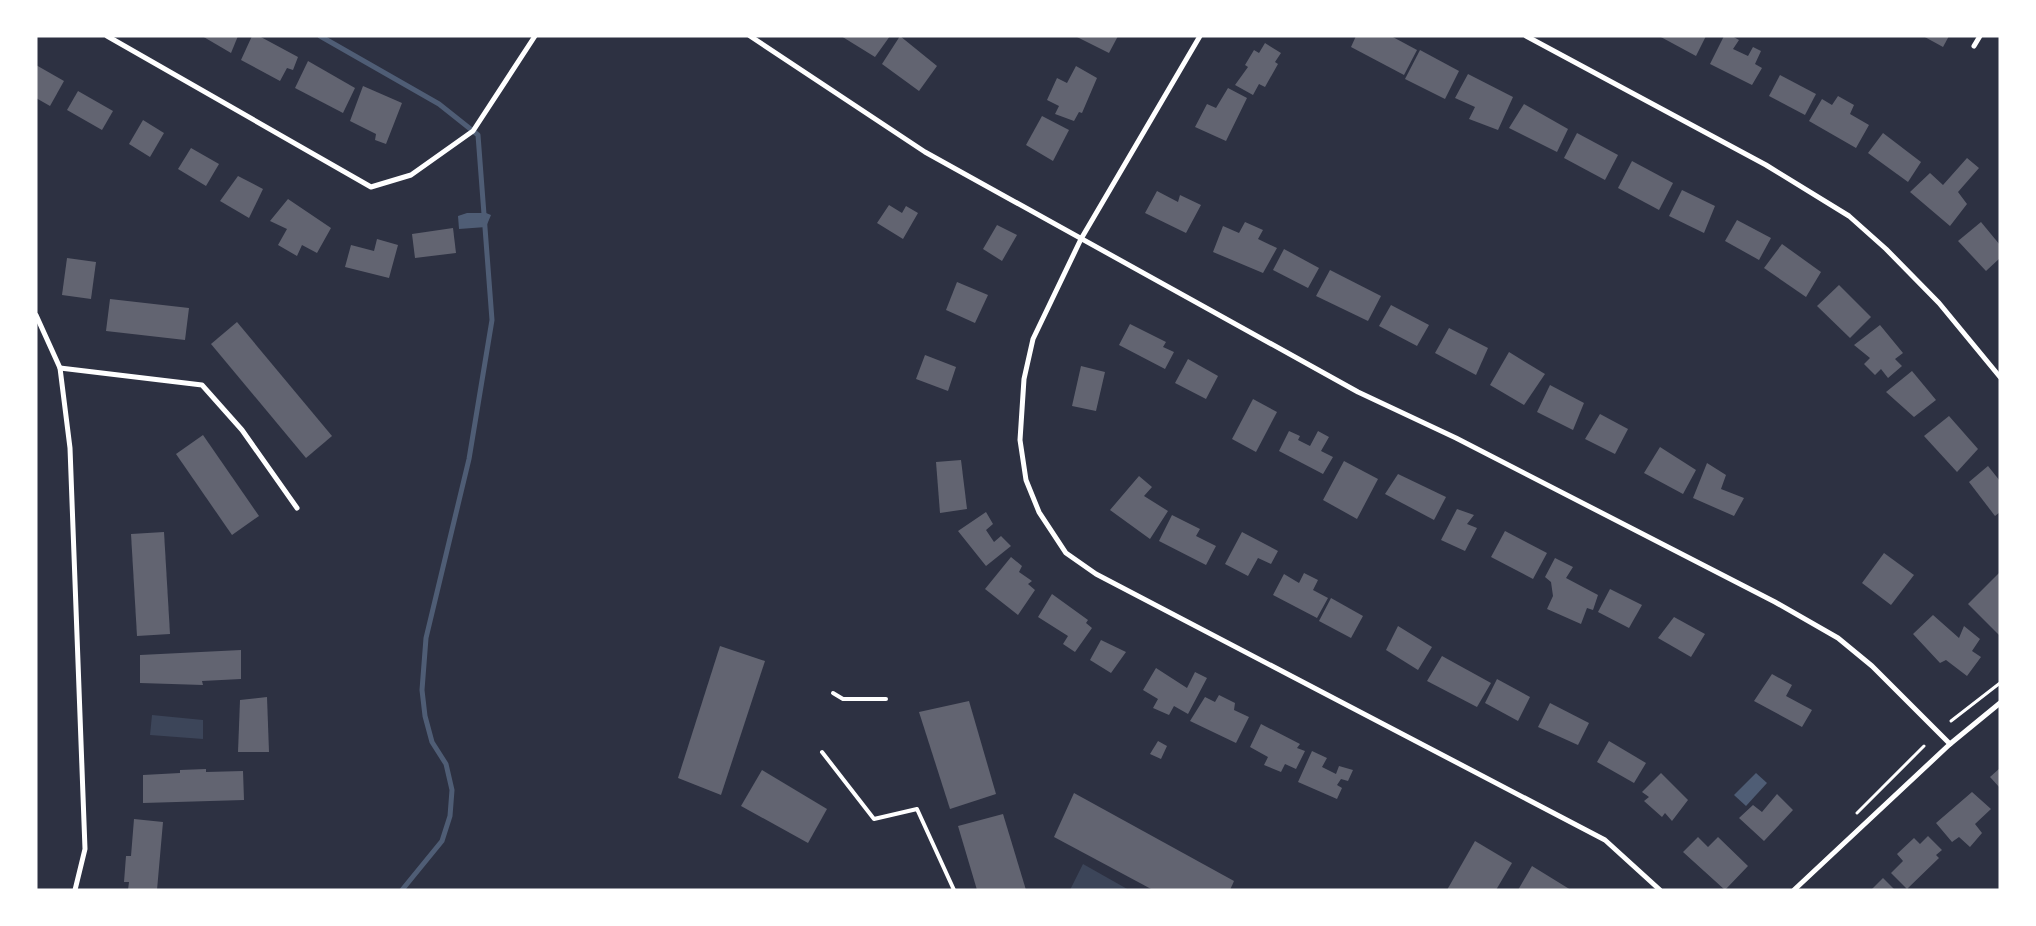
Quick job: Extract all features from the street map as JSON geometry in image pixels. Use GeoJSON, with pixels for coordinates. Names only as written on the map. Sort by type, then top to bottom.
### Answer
{"type":"FeatureCollection","features":[{"type":"Feature","properties":{"kind":"street"},"geometry":{"type":"LineString","coordinates":[[107,36],[371,187],[411,175],[473,131],[534,36]]}},
{"type":"Feature","properties":{"kind":"street"},"geometry":{"type":"LineString","coordinates":[[750,36],[925,152],[1081,239],[1358,392],[1456,438],[1767,598],[1838,638],[1872,666],[1950,744]]}},
{"type":"Feature","properties":{"kind":"street"},"geometry":{"type":"LineString","coordinates":[[1200,36],[1081,239],[1033,339],[1024,379],[1020,440],[1026,480],[1040,512],[1066,553],[1096,574],[1605,840],[1660,890]]}},
{"type":"Feature","properties":{"kind":"street"},"geometry":{"type":"LineString","coordinates":[[1526,36],[1766,165],[1849,216],[1886,249],[1939,303],[2000,377]]}},
{"type":"Feature","properties":{"kind":"street"},"geometry":{"type":"LineString","coordinates":[[1974,46],[1980,36]]}},
{"type":"Feature","properties":{"kind":"street"},"geometry":{"type":"LineString","coordinates":[[36,315],[60,368],[70,448],[85,849],[74,890]]}},
{"type":"Feature","properties":{"kind":"street"},"geometry":{"type":"LineString","coordinates":[[60,368],[202,385],[242,430],[297,508]]}},
{"type":"Feature","properties":{"kind":"street"},"geometry":{"type":"LineString","coordinates":[[1794,890],[1950,744],[2000,703]]}},
{"type":"Feature","properties":{"kind":"lane"},"geometry":{"type":"LineString","coordinates":[[834,693],[843,699],[886,699]]}},
{"type":"Feature","properties":{"kind":"lane"},"geometry":{"type":"LineString","coordinates":[[822,752],[874,819],[917,809],[954,890]]}},
{"type":"Feature","properties":{"kind":"path"},"geometry":{"type":"LineString","coordinates":[[1951,721],[2000,683]]}},
{"type":"Feature","properties":{"kind":"shaded area"},"geometry":{"type":"Polygon","coordinates":[[[467,213],[486,213],[491,215],[486,227],[459,229],[458,216],[467,213]]]}},
{"type":"Feature","properties":{"kind":"shaded area"},"geometry":{"type":"Polygon","coordinates":[[[152,715],[203,720],[203,739],[150,735],[152,715]]]}},
{"type":"Feature","properties":{"kind":"shaded area"},"geometry":{"type":"Polygon","coordinates":[[[1756,773],[1767,783],[1746,806],[1734,795],[1756,773]]]}},
{"type":"Feature","properties":{"kind":"shaded area"},"geometry":{"type":"Polygon","coordinates":[[[1083,864],[1129,890],[1070,890],[1083,864]]]}},
{"type":"Feature","properties":{"kind":"building"},"geometry":{"type":"Polygon","coordinates":[[[202,36],[238,36],[231,53],[202,36]]]}},
{"type":"Feature","properties":{"kind":"building"},"geometry":{"type":"Polygon","coordinates":[[[252,36],[259,36],[298,57],[293,70],[287,68],[280,81],[241,60],[252,36]]]}},
{"type":"Feature","properties":{"kind":"building"},"geometry":{"type":"Polygon","coordinates":[[[841,36],[890,36],[875,57],[841,36]]]}},
{"type":"Feature","properties":{"kind":"building"},"geometry":{"type":"Polygon","coordinates":[[[900,36],[937,66],[919,91],[882,64],[900,36]]]}},
{"type":"Feature","properties":{"kind":"building"},"geometry":{"type":"Polygon","coordinates":[[[1075,36],[1118,36],[1109,53],[1075,36]]]}},
{"type":"Feature","properties":{"kind":"building"},"geometry":{"type":"Polygon","coordinates":[[[1356,36],[1391,36],[1417,50],[1404,75],[1351,47],[1356,36]]]}},
{"type":"Feature","properties":{"kind":"building"},"geometry":{"type":"Polygon","coordinates":[[[1659,36],[1706,36],[1696,56],[1659,36]]]}},
{"type":"Feature","properties":{"kind":"building"},"geometry":{"type":"Polygon","coordinates":[[[1724,36],[1732,36],[1739,40],[1733,49],[1748,56],[1753,47],[1761,51],[1755,64],[1762,68],[1752,85],[1710,64],[1724,36]]]}},
{"type":"Feature","properties":{"kind":"building"},"geometry":{"type":"Polygon","coordinates":[[[1923,36],[1949,36],[1943,47],[1923,36]]]}},
{"type":"Feature","properties":{"kind":"building"},"geometry":{"type":"Polygon","coordinates":[[[1265,43],[1281,53],[1275,62],[1278,64],[1265,87],[1259,84],[1253,95],[1235,85],[1248,67],[1245,65],[1254,50],[1259,53],[1265,43]]]}},
{"type":"Feature","properties":{"kind":"building"},"geometry":{"type":"Polygon","coordinates":[[[1420,50],[1459,71],[1445,99],[1405,79],[1420,50]]]}},
{"type":"Feature","properties":{"kind":"building"},"geometry":{"type":"Polygon","coordinates":[[[308,61],[355,88],[343,113],[295,88],[308,61]]]}},
{"type":"Feature","properties":{"kind":"building"},"geometry":{"type":"Polygon","coordinates":[[[36,65],[64,81],[50,106],[36,98],[36,65]]]}},
{"type":"Feature","properties":{"kind":"building"},"geometry":{"type":"Polygon","coordinates":[[[1076,66],[1097,78],[1082,113],[1079,112],[1074,121],[1055,114],[1059,106],[1047,100],[1057,78],[1067,83],[1076,66]]]}},
{"type":"Feature","properties":{"kind":"building"},"geometry":{"type":"Polygon","coordinates":[[[1468,74],[1513,97],[1498,130],[1469,119],[1475,107],[1455,98],[1468,74]]]}},
{"type":"Feature","properties":{"kind":"building"},"geometry":{"type":"Polygon","coordinates":[[[1780,75],[1816,94],[1805,115],[1769,96],[1780,75]]]}},
{"type":"Feature","properties":{"kind":"building"},"geometry":{"type":"Polygon","coordinates":[[[363,86],[402,103],[386,144],[375,140],[376,134],[350,121],[363,86]]]}},
{"type":"Feature","properties":{"kind":"building"},"geometry":{"type":"Polygon","coordinates":[[[1228,88],[1247,98],[1226,141],[1195,127],[1207,104],[1216,108],[1228,88]]]}},
{"type":"Feature","properties":{"kind":"building"},"geometry":{"type":"Polygon","coordinates":[[[78,91],[113,111],[102,130],[67,110],[78,91]]]}},
{"type":"Feature","properties":{"kind":"building"},"geometry":{"type":"Polygon","coordinates":[[[1838,96],[1854,105],[1850,114],[1869,125],[1856,148],[1809,121],[1822,99],[1832,105],[1838,96]]]}},
{"type":"Feature","properties":{"kind":"building"},"geometry":{"type":"Polygon","coordinates":[[[1524,104],[1568,129],[1557,152],[1509,128],[1524,104]]]}},
{"type":"Feature","properties":{"kind":"building"},"geometry":{"type":"Polygon","coordinates":[[[1042,116],[1069,130],[1053,161],[1026,145],[1042,116]]]}},
{"type":"Feature","properties":{"kind":"building"},"geometry":{"type":"Polygon","coordinates":[[[143,120],[164,133],[150,157],[129,144],[143,120]]]}},
{"type":"Feature","properties":{"kind":"building"},"geometry":{"type":"Polygon","coordinates":[[[1577,133],[1618,155],[1605,180],[1564,158],[1577,133]]]}},
{"type":"Feature","properties":{"kind":"building"},"geometry":{"type":"Polygon","coordinates":[[[1883,133],[1921,162],[1908,182],[1868,153],[1883,133]]]}},
{"type":"Feature","properties":{"kind":"building"},"geometry":{"type":"Polygon","coordinates":[[[191,148],[219,164],[206,186],[178,169],[191,148]]]}},
{"type":"Feature","properties":{"kind":"building"},"geometry":{"type":"Polygon","coordinates":[[[1967,158],[1979,168],[1958,192],[1967,204],[1950,226],[1910,192],[1930,173],[1943,185],[1967,158]]]}},
{"type":"Feature","properties":{"kind":"building"},"geometry":{"type":"Polygon","coordinates":[[[1632,161],[1673,183],[1659,210],[1618,188],[1632,161]]]}},
{"type":"Feature","properties":{"kind":"building"},"geometry":{"type":"Polygon","coordinates":[[[238,176],[263,189],[249,218],[220,201],[238,176]]]}},
{"type":"Feature","properties":{"kind":"building"},"geometry":{"type":"Polygon","coordinates":[[[1682,190],[1715,206],[1704,233],[1669,216],[1682,190]]]}},
{"type":"Feature","properties":{"kind":"building"},"geometry":{"type":"Polygon","coordinates":[[[1157,191],[1178,202],[1180,195],[1201,205],[1186,233],[1145,213],[1157,191]]]}},
{"type":"Feature","properties":{"kind":"building"},"geometry":{"type":"Polygon","coordinates":[[[288,199],[331,228],[317,253],[302,245],[297,256],[278,245],[287,229],[270,221],[288,199]]]}},
{"type":"Feature","properties":{"kind":"building"},"geometry":{"type":"Polygon","coordinates":[[[889,205],[902,213],[906,206],[918,213],[903,239],[877,223],[889,205]]]}},
{"type":"Feature","properties":{"kind":"building"},"geometry":{"type":"Polygon","coordinates":[[[1737,220],[1771,238],[1759,260],[1725,241],[1737,220]]]}},
{"type":"Feature","properties":{"kind":"building"},"geometry":{"type":"Polygon","coordinates":[[[1245,222],[1263,230],[1258,239],[1277,248],[1263,273],[1213,252],[1223,226],[1239,233],[1245,222]]]}},
{"type":"Feature","properties":{"kind":"building"},"geometry":{"type":"Polygon","coordinates":[[[1981,222],[2000,245],[2000,258],[1986,271],[1958,241],[1981,222]]]}},
{"type":"Feature","properties":{"kind":"building"},"geometry":{"type":"Polygon","coordinates":[[[997,225],[1017,235],[1002,261],[983,249],[997,225]]]}},
{"type":"Feature","properties":{"kind":"building"},"geometry":{"type":"Polygon","coordinates":[[[453,228],[456,253],[415,258],[412,234],[453,228]]]}},
{"type":"Feature","properties":{"kind":"building"},"geometry":{"type":"Polygon","coordinates":[[[377,239],[398,245],[389,278],[345,267],[351,245],[374,251],[377,239]]]}},
{"type":"Feature","properties":{"kind":"building"},"geometry":{"type":"Polygon","coordinates":[[[1782,244],[1821,272],[1806,297],[1764,268],[1782,244]]]}},
{"type":"Feature","properties":{"kind":"building"},"geometry":{"type":"Polygon","coordinates":[[[1284,249],[1319,268],[1308,288],[1273,270],[1284,249]]]}},
{"type":"Feature","properties":{"kind":"building"},"geometry":{"type":"Polygon","coordinates":[[[67,258],[96,262],[91,299],[62,295],[67,258]]]}},
{"type":"Feature","properties":{"kind":"building"},"geometry":{"type":"Polygon","coordinates":[[[1330,270],[1381,296],[1368,321],[1316,296],[1330,270]]]}},
{"type":"Feature","properties":{"kind":"building"},"geometry":{"type":"Polygon","coordinates":[[[957,282],[988,295],[975,323],[946,310],[957,282]]]}},
{"type":"Feature","properties":{"kind":"building"},"geometry":{"type":"Polygon","coordinates":[[[1839,285],[1871,317],[1850,338],[1817,306],[1839,285]]]}},
{"type":"Feature","properties":{"kind":"building"},"geometry":{"type":"Polygon","coordinates":[[[110,299],[189,308],[185,340],[106,331],[110,299]]]}},
{"type":"Feature","properties":{"kind":"building"},"geometry":{"type":"Polygon","coordinates":[[[1391,305],[1429,325],[1417,346],[1379,326],[1391,305]]]}},
{"type":"Feature","properties":{"kind":"building"},"geometry":{"type":"Polygon","coordinates":[[[237,322],[332,436],[306,458],[211,344],[237,322]]]}},
{"type":"Feature","properties":{"kind":"building"},"geometry":{"type":"Polygon","coordinates":[[[1130,324],[1166,342],[1163,347],[1174,352],[1165,369],[1119,345],[1130,324]]]}},
{"type":"Feature","properties":{"kind":"building"},"geometry":{"type":"Polygon","coordinates":[[[1880,325],[1903,353],[1895,359],[1902,366],[1888,378],[1881,369],[1875,375],[1864,364],[1870,358],[1854,345],[1880,325]]]}},
{"type":"Feature","properties":{"kind":"building"},"geometry":{"type":"Polygon","coordinates":[[[1449,328],[1488,348],[1476,375],[1435,353],[1449,328]]]}},
{"type":"Feature","properties":{"kind":"building"},"geometry":{"type":"Polygon","coordinates":[[[1509,352],[1545,374],[1524,405],[1490,385],[1509,352]]]}},
{"type":"Feature","properties":{"kind":"building"},"geometry":{"type":"Polygon","coordinates":[[[925,355],[956,367],[948,391],[916,379],[925,355]]]}},
{"type":"Feature","properties":{"kind":"building"},"geometry":{"type":"Polygon","coordinates":[[[1188,359],[1218,376],[1206,399],[1175,383],[1188,359]]]}},
{"type":"Feature","properties":{"kind":"building"},"geometry":{"type":"Polygon","coordinates":[[[1081,366],[1105,372],[1096,411],[1072,406],[1081,366]]]}},
{"type":"Feature","properties":{"kind":"building"},"geometry":{"type":"Polygon","coordinates":[[[1912,371],[1936,400],[1914,417],[1886,392],[1912,371]]]}},
{"type":"Feature","properties":{"kind":"building"},"geometry":{"type":"Polygon","coordinates":[[[1550,385],[1584,403],[1573,430],[1537,412],[1550,385]]]}},
{"type":"Feature","properties":{"kind":"building"},"geometry":{"type":"Polygon","coordinates":[[[1253,399],[1277,412],[1256,452],[1232,439],[1253,399]]]}},
{"type":"Feature","properties":{"kind":"building"},"geometry":{"type":"Polygon","coordinates":[[[1600,414],[1628,429],[1615,454],[1585,439],[1600,414]]]}},
{"type":"Feature","properties":{"kind":"building"},"geometry":{"type":"Polygon","coordinates":[[[1949,416],[1978,449],[1957,472],[1924,436],[1949,416]]]}},
{"type":"Feature","properties":{"kind":"building"},"geometry":{"type":"Polygon","coordinates":[[[1289,431],[1300,436],[1298,440],[1310,446],[1318,431],[1329,437],[1321,451],[1333,457],[1323,474],[1279,451],[1289,431]]]}},
{"type":"Feature","properties":{"kind":"building"},"geometry":{"type":"Polygon","coordinates":[[[203,435],[259,516],[232,535],[176,454],[203,435]]]}},
{"type":"Feature","properties":{"kind":"building"},"geometry":{"type":"Polygon","coordinates":[[[1660,447],[1696,470],[1683,494],[1644,473],[1660,447]]]}},
{"type":"Feature","properties":{"kind":"building"},"geometry":{"type":"Polygon","coordinates":[[[961,460],[967,509],[940,513],[936,462],[961,460]]]}},
{"type":"Feature","properties":{"kind":"building"},"geometry":{"type":"Polygon","coordinates":[[[1344,461],[1378,479],[1357,519],[1323,500],[1344,461]]]}},
{"type":"Feature","properties":{"kind":"building"},"geometry":{"type":"Polygon","coordinates":[[[1707,463],[1726,475],[1721,489],[1744,498],[1734,516],[1693,498],[1707,463]]]}},
{"type":"Feature","properties":{"kind":"building"},"geometry":{"type":"Polygon","coordinates":[[[1988,466],[2000,481],[2000,512],[1995,516],[1969,482],[1988,466]]]}},
{"type":"Feature","properties":{"kind":"building"},"geometry":{"type":"Polygon","coordinates":[[[1398,474],[1446,497],[1434,520],[1385,494],[1398,474]]]}},
{"type":"Feature","properties":{"kind":"building"},"geometry":{"type":"Polygon","coordinates":[[[1139,476],[1152,487],[1144,496],[1168,511],[1150,539],[1110,510],[1139,476]]]}},
{"type":"Feature","properties":{"kind":"building"},"geometry":{"type":"Polygon","coordinates":[[[1457,509],[1474,515],[1467,524],[1477,528],[1465,551],[1441,540],[1457,509]]]}},
{"type":"Feature","properties":{"kind":"building"},"geometry":{"type":"Polygon","coordinates":[[[986,512],[993,524],[986,530],[994,542],[1001,536],[1011,546],[986,566],[958,531],[986,512]]]}},
{"type":"Feature","properties":{"kind":"building"},"geometry":{"type":"Polygon","coordinates":[[[1172,515],[1200,529],[1196,536],[1216,546],[1206,565],[1159,541],[1172,515]]]}},
{"type":"Feature","properties":{"kind":"building"},"geometry":{"type":"Polygon","coordinates":[[[1505,531],[1547,553],[1533,579],[1491,557],[1505,531]]]}},
{"type":"Feature","properties":{"kind":"building"},"geometry":{"type":"Polygon","coordinates":[[[164,532],[170,634],[137,636],[131,534],[164,532]]]}},
{"type":"Feature","properties":{"kind":"building"},"geometry":{"type":"Polygon","coordinates":[[[1242,532],[1278,551],[1271,564],[1258,558],[1248,576],[1225,564],[1242,532]]]}},
{"type":"Feature","properties":{"kind":"building"},"geometry":{"type":"Polygon","coordinates":[[[1884,553],[1914,575],[1891,605],[1862,583],[1884,553]]]}},
{"type":"Feature","properties":{"kind":"building"},"geometry":{"type":"Polygon","coordinates":[[[1011,557],[1022,566],[1019,572],[1032,581],[1028,584],[1035,590],[1018,615],[985,589],[1011,557]]]}},
{"type":"Feature","properties":{"kind":"building"},"geometry":{"type":"Polygon","coordinates":[[[1555,558],[1573,567],[1566,578],[1598,595],[1593,610],[1587,608],[1581,624],[1547,609],[1553,596],[1551,582],[1545,577],[1555,558]]]}},
{"type":"Feature","properties":{"kind":"building"},"geometry":{"type":"Polygon","coordinates":[[[1304,573],[1318,580],[1313,590],[1328,598],[1317,618],[1273,595],[1284,574],[1299,583],[1304,573]]]}},
{"type":"Feature","properties":{"kind":"building"},"geometry":{"type":"Polygon","coordinates":[[[2000,574],[2000,636],[1968,604],[2000,574]]]}},
{"type":"Feature","properties":{"kind":"building"},"geometry":{"type":"Polygon","coordinates":[[[1610,589],[1642,605],[1629,628],[1598,612],[1610,589]]]}},
{"type":"Feature","properties":{"kind":"building"},"geometry":{"type":"Polygon","coordinates":[[[1052,594],[1088,620],[1086,623],[1092,628],[1075,652],[1063,644],[1068,636],[1038,617],[1052,594]]]}},
{"type":"Feature","properties":{"kind":"building"},"geometry":{"type":"Polygon","coordinates":[[[1331,598],[1363,616],[1351,638],[1319,621],[1331,598]]]}},
{"type":"Feature","properties":{"kind":"building"},"geometry":{"type":"Polygon","coordinates":[[[1933,615],[1959,638],[1964,626],[1980,639],[1972,651],[1981,657],[1967,676],[1946,660],[1940,663],[1913,634],[1933,615]]]}},
{"type":"Feature","properties":{"kind":"building"},"geometry":{"type":"Polygon","coordinates":[[[1674,617],[1705,634],[1691,657],[1658,638],[1674,617]]]}},
{"type":"Feature","properties":{"kind":"building"},"geometry":{"type":"Polygon","coordinates":[[[1398,626],[1432,647],[1418,670],[1386,650],[1398,626]]]}},
{"type":"Feature","properties":{"kind":"building"},"geometry":{"type":"Polygon","coordinates":[[[1101,640],[1126,652],[1111,673],[1090,660],[1101,640]]]}},
{"type":"Feature","properties":{"kind":"building"},"geometry":{"type":"Polygon","coordinates":[[[720,646],[765,661],[721,795],[678,778],[720,646]]]}},
{"type":"Feature","properties":{"kind":"building"},"geometry":{"type":"Polygon","coordinates":[[[241,650],[241,679],[202,681],[203,685],[140,683],[140,655],[241,650]]]}},
{"type":"Feature","properties":{"kind":"building"},"geometry":{"type":"Polygon","coordinates":[[[1442,656],[1491,683],[1477,707],[1427,681],[1442,656]]]}},
{"type":"Feature","properties":{"kind":"building"},"geometry":{"type":"Polygon","coordinates":[[[1156,668],[1187,688],[1195,672],[1207,678],[1188,714],[1174,706],[1169,715],[1153,708],[1158,699],[1143,690],[1156,668]]]}},
{"type":"Feature","properties":{"kind":"building"},"geometry":{"type":"Polygon","coordinates":[[[1772,674],[1792,685],[1786,696],[1812,710],[1802,727],[1754,701],[1772,674]]]}},
{"type":"Feature","properties":{"kind":"building"},"geometry":{"type":"Polygon","coordinates":[[[1497,679],[1530,697],[1518,721],[1485,703],[1497,679]]]}},
{"type":"Feature","properties":{"kind":"building"},"geometry":{"type":"Polygon","coordinates":[[[1219,695],[1235,703],[1234,710],[1249,717],[1236,743],[1190,721],[1205,697],[1215,702],[1219,695]]]}},
{"type":"Feature","properties":{"kind":"building"},"geometry":{"type":"Polygon","coordinates":[[[267,697],[269,752],[238,752],[240,700],[267,697]]]}},
{"type":"Feature","properties":{"kind":"building"},"geometry":{"type":"Polygon","coordinates":[[[969,701],[996,794],[950,809],[919,712],[969,701]]]}},
{"type":"Feature","properties":{"kind":"building"},"geometry":{"type":"Polygon","coordinates":[[[1550,703],[1589,723],[1578,745],[1538,727],[1550,703]]]}},
{"type":"Feature","properties":{"kind":"building"},"geometry":{"type":"Polygon","coordinates":[[[1261,724],[1300,744],[1297,748],[1305,751],[1296,769],[1285,764],[1281,772],[1264,765],[1268,757],[1250,747],[1261,724]]]}},
{"type":"Feature","properties":{"kind":"building"},"geometry":{"type":"Polygon","coordinates":[[[1158,741],[1167,746],[1161,759],[1150,754],[1158,741]]]}},
{"type":"Feature","properties":{"kind":"building"},"geometry":{"type":"Polygon","coordinates":[[[1609,741],[1646,763],[1634,783],[1597,762],[1609,741]]]}},
{"type":"Feature","properties":{"kind":"building"},"geometry":{"type":"Polygon","coordinates":[[[1312,751],[1327,758],[1322,767],[1336,774],[1339,766],[1353,770],[1348,781],[1341,779],[1337,785],[1342,788],[1337,799],[1298,782],[1312,751]]]}},
{"type":"Feature","properties":{"kind":"building"},"geometry":{"type":"Polygon","coordinates":[[[2000,768],[2000,788],[1990,777],[2000,768]]]}},
{"type":"Feature","properties":{"kind":"building"},"geometry":{"type":"Polygon","coordinates":[[[206,769],[206,772],[243,771],[244,800],[143,803],[143,775],[180,773],[180,770],[206,769]]]}},
{"type":"Feature","properties":{"kind":"building"},"geometry":{"type":"Polygon","coordinates":[[[762,770],[827,809],[808,843],[741,806],[762,770]]]}},
{"type":"Feature","properties":{"kind":"building"},"geometry":{"type":"Polygon","coordinates":[[[1661,773],[1688,800],[1672,821],[1665,813],[1662,817],[1644,801],[1649,797],[1642,792],[1661,773]]]}},
{"type":"Feature","properties":{"kind":"building"},"geometry":{"type":"Polygon","coordinates":[[[1972,792],[1991,809],[1975,824],[1982,833],[1970,847],[1959,837],[1952,842],[1936,823],[1972,792]]]}},
{"type":"Feature","properties":{"kind":"building"},"geometry":{"type":"Polygon","coordinates":[[[1074,793],[1234,881],[1230,890],[1153,890],[1054,837],[1074,793]]]}},
{"type":"Feature","properties":{"kind":"building"},"geometry":{"type":"Polygon","coordinates":[[[1777,794],[1793,810],[1764,841],[1739,818],[1753,805],[1762,812],[1777,794]]]}},
{"type":"Feature","properties":{"kind":"building"},"geometry":{"type":"Polygon","coordinates":[[[1003,814],[1026,890],[977,890],[958,826],[1003,814]]]}},
{"type":"Feature","properties":{"kind":"building"},"geometry":{"type":"Polygon","coordinates":[[[134,819],[163,822],[157,890],[128,890],[129,882],[124,882],[126,856],[131,856],[134,819]]]}},
{"type":"Feature","properties":{"kind":"building"},"geometry":{"type":"Polygon","coordinates":[[[1928,836],[1942,850],[1936,855],[1939,858],[1907,889],[1891,873],[1903,861],[1897,854],[1914,838],[1920,844],[1928,836]]]}},
{"type":"Feature","properties":{"kind":"building"},"geometry":{"type":"Polygon","coordinates":[[[1698,837],[1708,847],[1718,837],[1748,866],[1725,890],[1683,852],[1698,837]]]}},
{"type":"Feature","properties":{"kind":"building"},"geometry":{"type":"Polygon","coordinates":[[[1475,841],[1512,863],[1496,890],[1447,890],[1475,841]]]}},
{"type":"Feature","properties":{"kind":"building"},"geometry":{"type":"Polygon","coordinates":[[[1532,866],[1571,890],[1518,890],[1532,866]]]}},
{"type":"Feature","properties":{"kind":"building"},"geometry":{"type":"Polygon","coordinates":[[[1883,878],[1895,890],[1871,890],[1883,878]]]}},
{"type":"Feature","properties":{"kind":"waterway"},"geometry":{"type":"LineString","coordinates":[[320,36],[439,104],[478,135],[492,320],[469,459],[426,638],[422,690],[425,716],[432,742],[446,764],[452,790],[450,816],[442,841],[402,890]]}}]}
